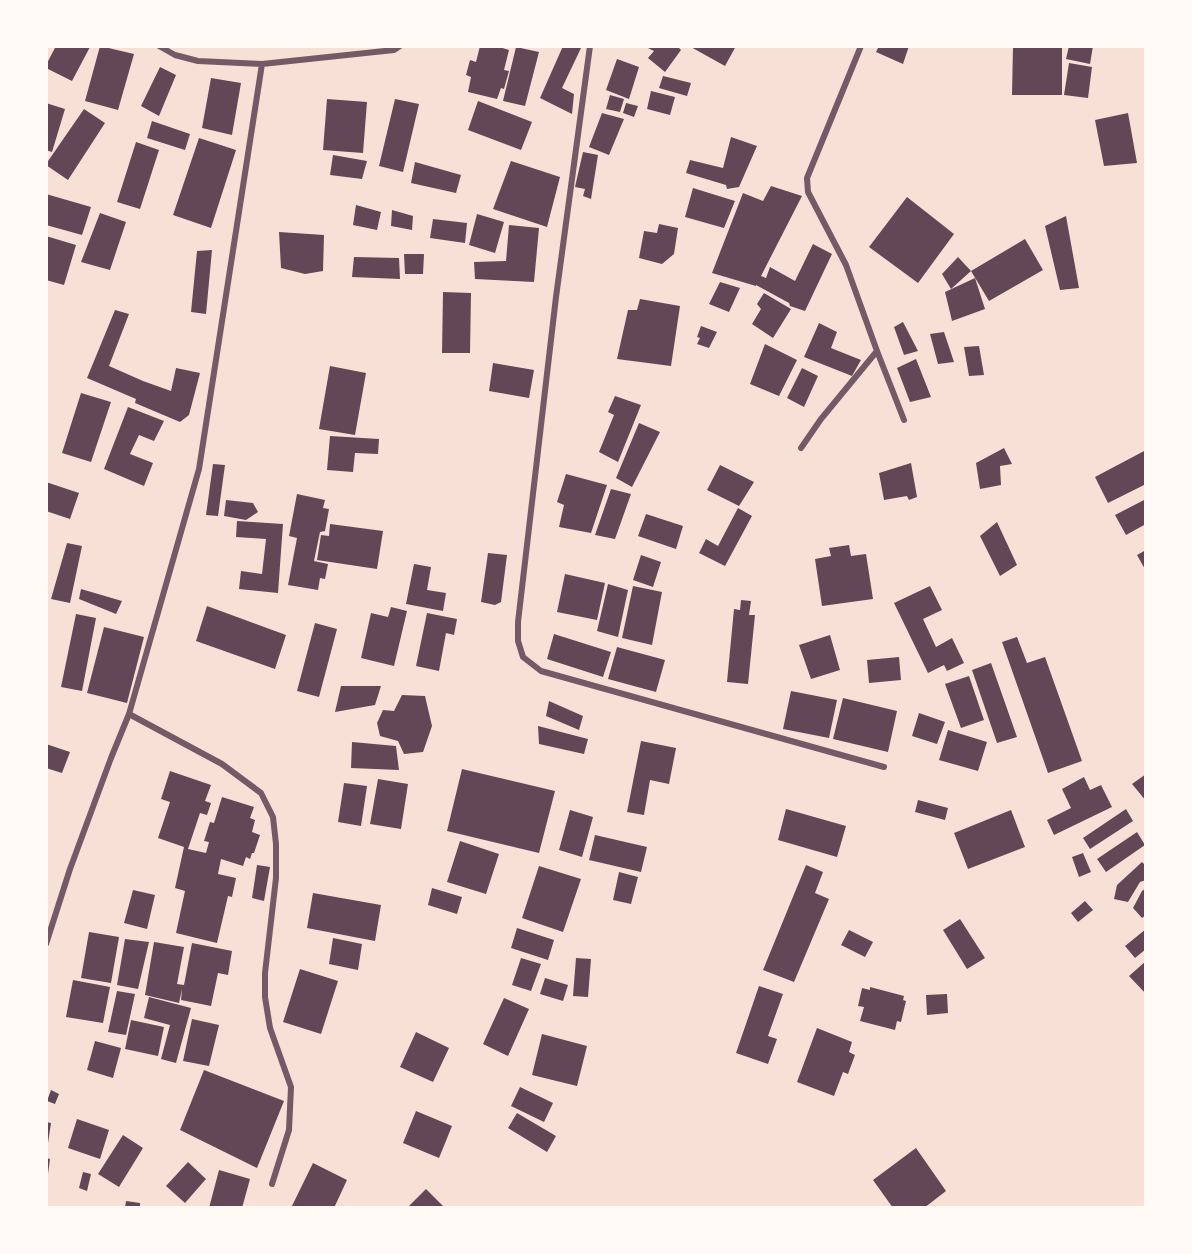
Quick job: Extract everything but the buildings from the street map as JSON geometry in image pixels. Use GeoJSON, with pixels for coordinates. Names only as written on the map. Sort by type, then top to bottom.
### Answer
{"type":"FeatureCollection","features":[{"type":"Feature","properties":{"kind":"street"},"geometry":{"type":"LineString","coordinates":[[159,46],[176,55],[198,61],[262,64],[394,50],[400,46]]}},
{"type":"Feature","properties":{"kind":"street"},"geometry":{"type":"LineString","coordinates":[[590,46],[556,297],[518,622],[518,641],[523,657],[541,671],[884,767]]}},
{"type":"Feature","properties":{"kind":"street"},"geometry":{"type":"LineString","coordinates":[[861,46],[807,177],[808,192],[846,265],[904,420]]}},
{"type":"Feature","properties":{"kind":"street"},"geometry":{"type":"LineString","coordinates":[[46,944],[78,847],[129,714],[199,469],[262,64]]}},
{"type":"Feature","properties":{"kind":"street"},"geometry":{"type":"LineString","coordinates":[[801,448],[821,419],[877,351]]}},
{"type":"Feature","properties":{"kind":"street"},"geometry":{"type":"LineString","coordinates":[[129,714],[222,764],[261,793],[273,817],[276,878],[265,973],[265,997],[270,1028],[291,1087],[289,1130],[272,1184]]}}]}
